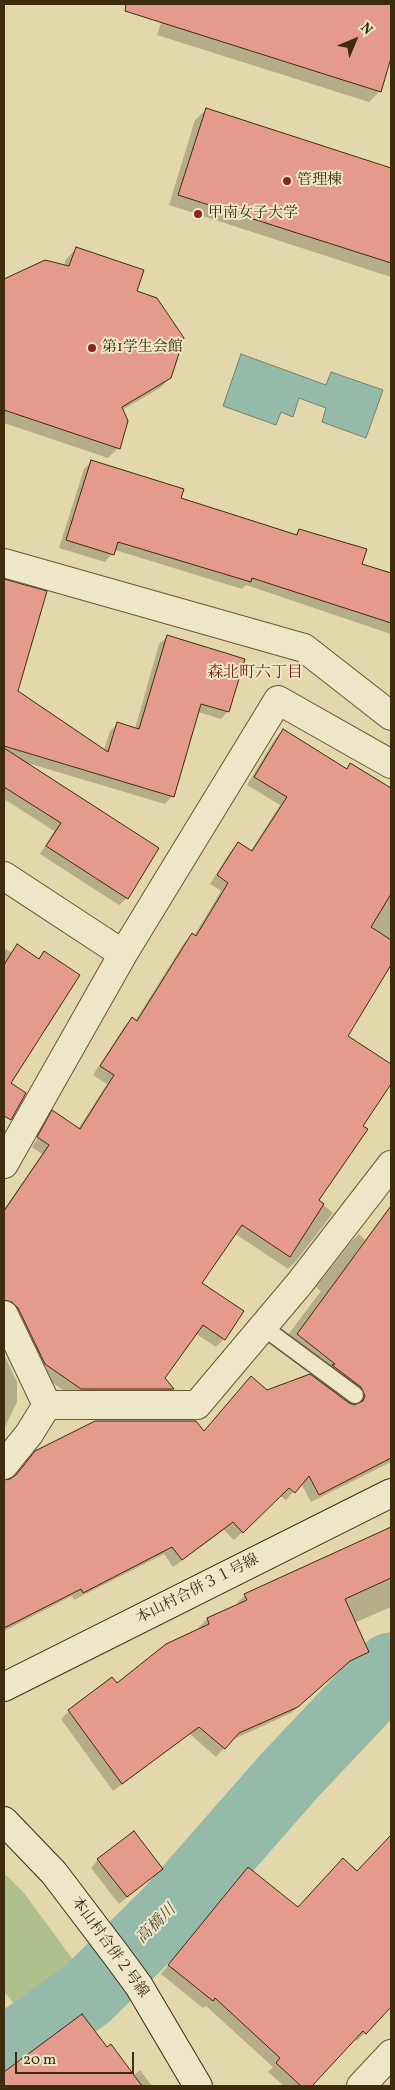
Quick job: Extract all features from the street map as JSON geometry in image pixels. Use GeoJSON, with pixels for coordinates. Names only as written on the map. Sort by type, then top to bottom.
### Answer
{"type":"FeatureCollection","features":[{"type":"Feature","properties":{"kind":"street"},"geometry":{"type":"LineString","coordinates":[[4,563],[304,648],[391,716]]}},
{"type":"Feature","properties":{"kind":"street"},"geometry":{"type":"LineString","coordinates":[[4,1164],[123,954],[278,700],[391,764]]}},
{"type":"Feature","properties":{"kind":"street"},"geometry":{"type":"LineString","coordinates":[[4,876],[123,954]]}},
{"type":"Feature","properties":{"kind":"street"},"geometry":{"type":"LineString","coordinates":[[48,1405],[197,1405],[299,1284],[391,1165]]}},
{"type":"Feature","properties":{"kind":"street"},"geometry":{"type":"LineString","coordinates":[[4,1315],[48,1405]]}},
{"type":"Feature","properties":{"kind":"street"},"geometry":{"type":"LineString","coordinates":[[4,1465],[29,1434],[48,1405]]}},
{"type":"Feature","properties":{"kind":"street","name":"本山村合併３１号線"},"geometry":{"type":"LineString","coordinates":[[4,1687],[391,1493]]}},
{"type":"Feature","properties":{"kind":"street","name":"本山村合併２号線"},"geometry":{"type":"LineString","coordinates":[[4,1821],[54,1873],[139,1986],[198,2086]]}},
{"type":"Feature","properties":{"kind":"street"},"geometry":{"type":"LineString","coordinates":[[361,2086],[391,2054]]}},
{"type":"Feature","properties":{"kind":"lane"},"geometry":{"type":"LineString","coordinates":[[263,1327],[354,1396]]}},
{"type":"Feature","properties":{"kind":"green space"},"geometry":{"type":"Polygon","coordinates":[[[4,1873],[24,1893],[77,1965],[19,2009],[4,1992],[4,1873]]]}},
{"type":"Feature","properties":{"kind":"shaded area"},"geometry":{"type":"Polygon","coordinates":[[[241,354],[326,385],[331,372],[383,390],[366,438],[322,422],[326,408],[299,398],[293,417],[281,412],[276,425],[223,406],[241,354]]]}},
{"type":"Feature","properties":{"kind":"building"},"geometry":{"type":"Polygon","coordinates":[[[126,4],[391,4],[391,58],[381,92],[125,11],[126,4]]]}},
{"type":"Feature","properties":{"kind":"building","name":"管理棟"},"geometry":{"type":"Polygon","coordinates":[[[206,108],[391,168],[391,263],[178,195],[206,108]]]}},
{"type":"Feature","properties":{"kind":"building","name":"第1学生会館"},"geometry":{"type":"Polygon","coordinates":[[[76,247],[144,270],[137,291],[157,298],[184,338],[171,378],[122,407],[128,421],[120,449],[4,410],[4,279],[45,260],[69,266],[76,247]]]}},
{"type":"Feature","properties":{"kind":"building"},"geometry":{"type":"Polygon","coordinates":[[[91,460],[184,489],[181,498],[297,535],[299,529],[367,549],[362,564],[391,573],[391,623],[252,578],[251,582],[118,542],[114,555],[66,540],[91,460]]]}},
{"type":"Feature","properties":{"kind":"building"},"geometry":{"type":"Polygon","coordinates":[[[4,579],[47,591],[18,691],[108,752],[117,722],[139,729],[167,635],[245,659],[229,712],[201,704],[174,797],[4,746],[4,579]]]}},
{"type":"Feature","properties":{"kind":"building"},"geometry":{"type":"Polygon","coordinates":[[[283,729],[347,769],[350,763],[391,788],[391,894],[371,927],[391,940],[391,965],[348,1036],[391,1064],[391,1084],[363,1126],[368,1129],[319,1200],[324,1204],[290,1257],[242,1225],[202,1283],[244,1311],[225,1340],[203,1325],[165,1378],[174,1389],[81,1389],[45,1364],[18,1308],[12,1302],[4,1300],[4,1211],[49,1145],[37,1137],[52,1110],[80,1129],[114,1075],[100,1066],[132,1017],[137,1021],[192,933],[196,936],[228,883],[217,875],[238,842],[252,851],[287,797],[254,777],[283,729]]]}},
{"type":"Feature","properties":{"kind":"building"},"geometry":{"type":"Polygon","coordinates":[[[4,748],[159,848],[128,899],[46,846],[61,823],[4,787],[4,748]]]}},
{"type":"Feature","properties":{"kind":"building"},"geometry":{"type":"Polygon","coordinates":[[[17,944],[39,959],[44,951],[80,975],[11,1083],[26,1093],[11,1120],[4,1116],[4,965],[17,944]]]}},
{"type":"Feature","properties":{"kind":"building"},"geometry":{"type":"Polygon","coordinates":[[[391,1206],[391,1458],[319,1495],[309,1476],[295,1493],[289,1488],[243,1533],[233,1522],[182,1560],[172,1547],[83,1593],[81,1589],[4,1628],[4,1480],[16,1475],[35,1451],[95,1421],[196,1421],[204,1431],[251,1376],[267,1390],[310,1374],[349,1403],[354,1405],[363,1401],[365,1396],[361,1387],[332,1365],[335,1364],[297,1334],[391,1206]]]}},
{"type":"Feature","properties":{"kind":"building"},"geometry":{"type":"Polygon","coordinates":[[[391,1527],[391,1578],[345,1599],[369,1652],[350,1661],[298,1707],[239,1733],[225,1749],[199,1727],[122,1784],[68,1710],[112,1677],[117,1683],[166,1644],[209,1624],[207,1618],[247,1600],[244,1594],[391,1527]]]}},
{"type":"Feature","properties":{"kind":"building"},"geometry":{"type":"Polygon","coordinates":[[[134,1831],[163,1869],[127,1897],[97,1859],[134,1831]]]}},
{"type":"Feature","properties":{"kind":"building"},"geometry":{"type":"Polygon","coordinates":[[[391,1835],[391,2007],[366,2034],[363,2031],[312,2086],[301,2086],[276,2063],[280,2058],[215,1998],[213,2001],[168,1965],[248,1867],[298,1907],[343,1858],[357,1871],[391,1835]]]}},
{"type":"Feature","properties":{"kind":"building"},"geometry":{"type":"Polygon","coordinates":[[[82,2014],[107,2047],[111,2044],[142,2086],[4,2086],[4,2072],[82,2014]]]}},
{"type":"Feature","properties":{"kind":"waterway","name":"高橋川"},"geometry":{"type":"LineString","coordinates":[[4,2053],[87,1994],[169,1913],[290,1775],[391,1668]]}},
{"type":"Feature","properties":{"kind":"place","name":"管理棟"},"geometry":{"type":"Point","coordinates":[287,181]}},
{"type":"Feature","properties":{"kind":"place","name":"甲南女子大学"},"geometry":{"type":"Point","coordinates":[198,214]}},
{"type":"Feature","properties":{"kind":"place","name":"第1学生会館"},"geometry":{"type":"Point","coordinates":[92,348]}},
{"type":"Feature","properties":{"kind":"district","name":"森北町六丁目"},"geometry":{"type":"Point","coordinates":[255,674]}}]}
